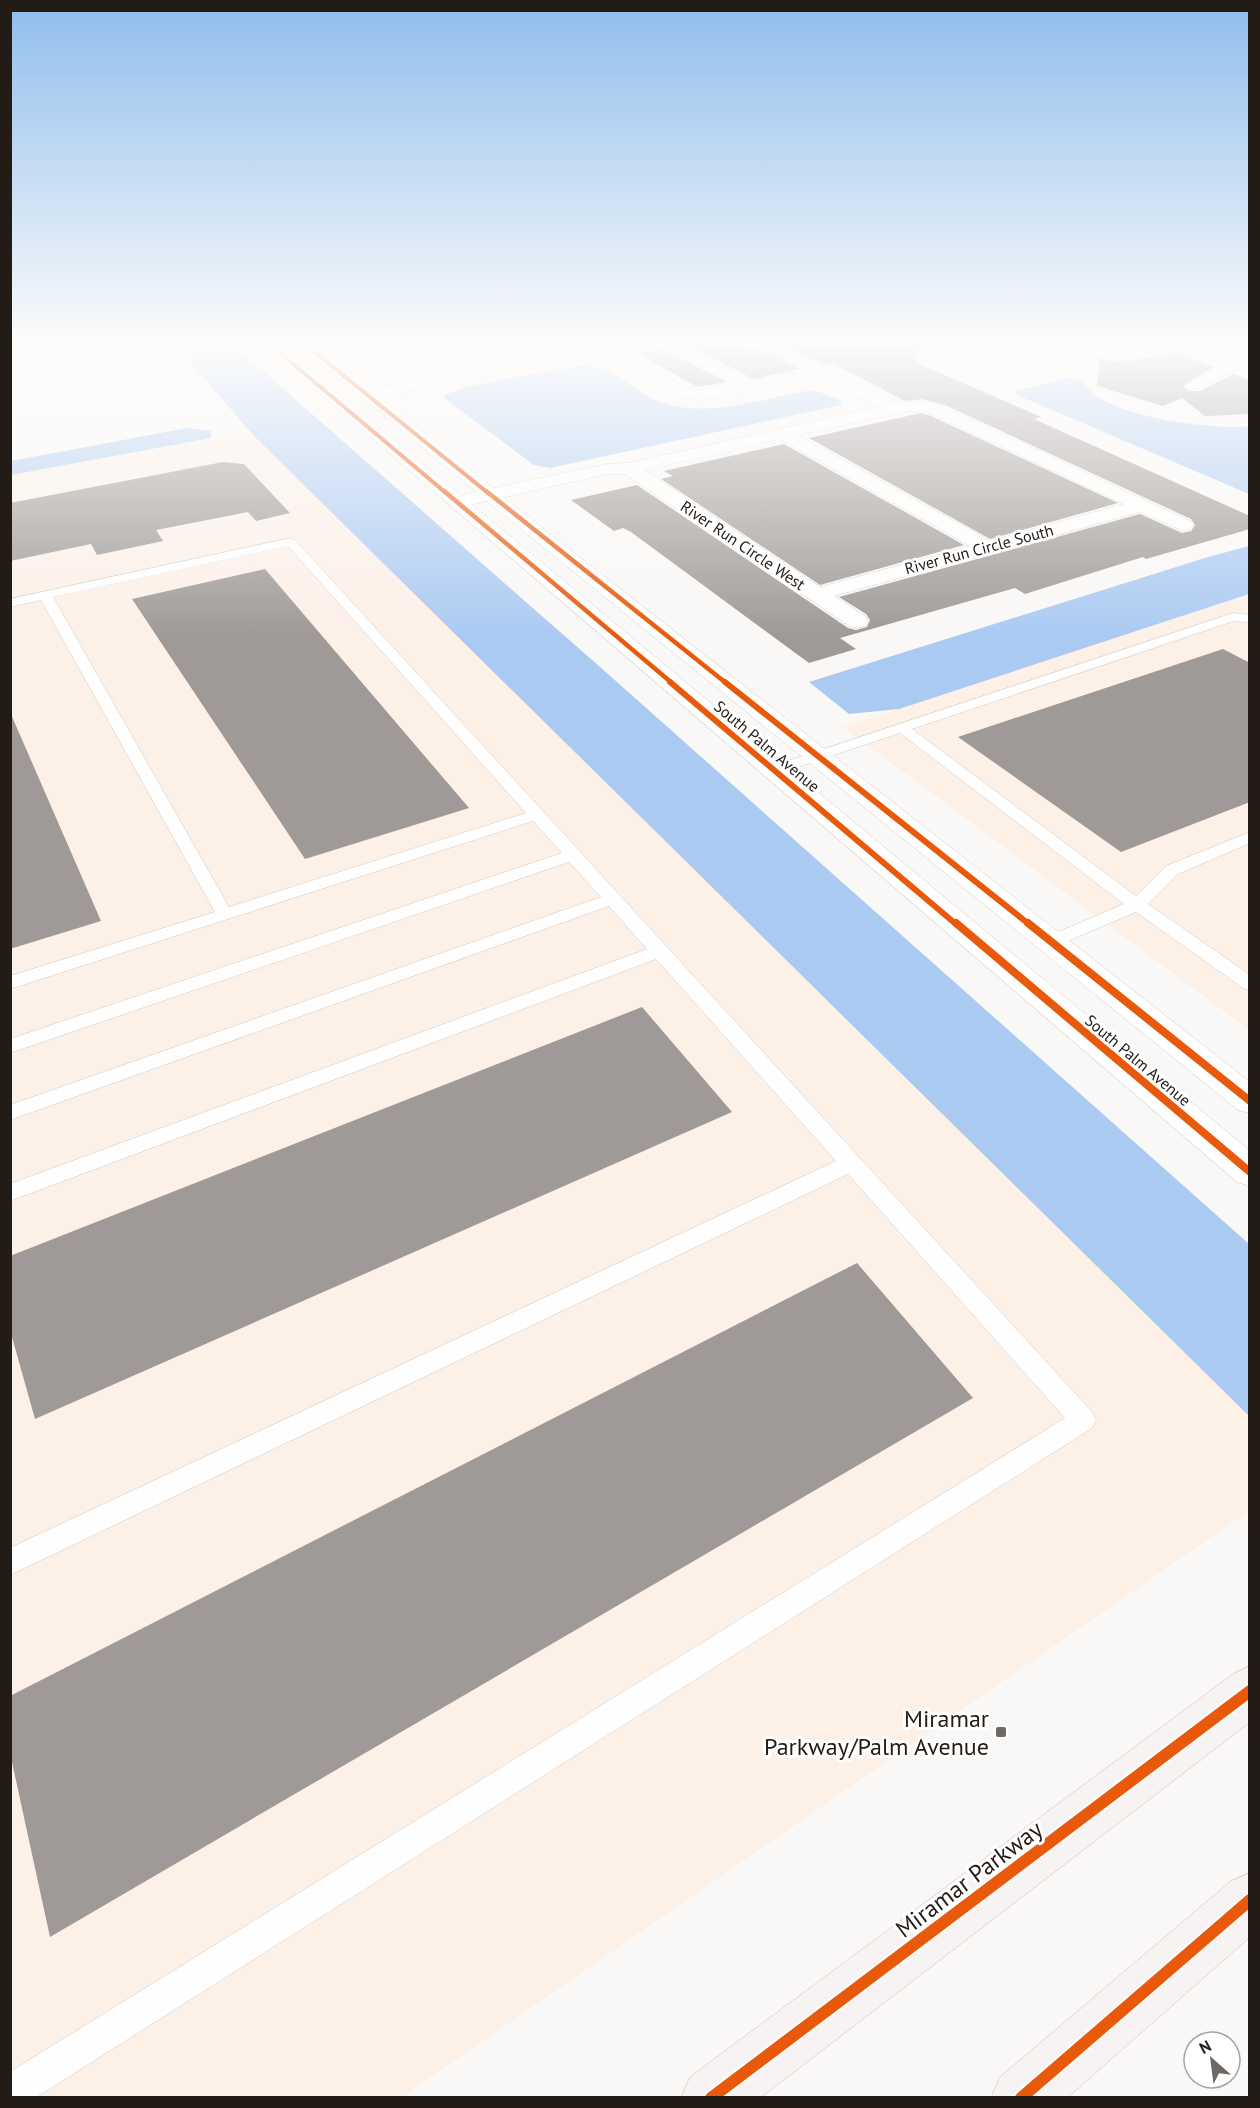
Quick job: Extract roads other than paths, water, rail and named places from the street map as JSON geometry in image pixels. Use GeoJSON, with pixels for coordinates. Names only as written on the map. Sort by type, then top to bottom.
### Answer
{"type":"FeatureCollection","features":[{"type":"Feature","properties":{"kind":"main road","name":"Miramar Parkway"},"geometry":{"type":"LineString","coordinates":[[711,2097],[1250,1691]]}},
{"type":"Feature","properties":{"kind":"main road"},"geometry":{"type":"LineString","coordinates":[[1021,2097],[1250,1900]]}},
{"type":"Feature","properties":{"kind":"street","name":"South Palm Avenue"},"geometry":{"type":"LineString","coordinates":[[382,439],[1250,1172]]}},
{"type":"Feature","properties":{"kind":"street","name":"South Palm Avenue"},"geometry":{"type":"LineString","coordinates":[[422,439],[495,500],[1052,941],[1250,1101]]}},
{"type":"Feature","properties":{"kind":"street"},"geometry":{"type":"LineString","coordinates":[[463,507],[621,476],[629,468],[759,439]]}},
{"type":"Feature","properties":{"kind":"street"},"geometry":{"type":"LineString","coordinates":[[793,439],[986,547]]}},
{"type":"Feature","properties":{"kind":"street"},"geometry":{"type":"LineString","coordinates":[[1000,439],[1183,525]]}},
{"type":"Feature","properties":{"kind":"street","name":"River Run Circle West"},"geometry":{"type":"LineString","coordinates":[[629,468],[857,621]]}},
{"type":"Feature","properties":{"kind":"street","name":"River Run Circle South"},"geometry":{"type":"LineString","coordinates":[[818,594],[1140,506]]}},
{"type":"Feature","properties":{"kind":"lane"},"geometry":{"type":"LineString","coordinates":[[10,603],[291,542],[1083,1420],[10,2093]]}},
{"type":"Feature","properties":{"kind":"lane"},"geometry":{"type":"LineString","coordinates":[[45,595],[225,915]]}},
{"type":"Feature","properties":{"kind":"lane"},"geometry":{"type":"LineString","coordinates":[[775,770],[1233,617],[1250,619]]}},
{"type":"Feature","properties":{"kind":"lane"},"geometry":{"type":"LineString","coordinates":[[902,728],[1137,904],[1250,984]]}},
{"type":"Feature","properties":{"kind":"lane"},"geometry":{"type":"LineString","coordinates":[[10,983],[537,815]]}},
{"type":"Feature","properties":{"kind":"lane"},"geometry":{"type":"LineString","coordinates":[[1052,941],[1137,904],[1172,870],[1250,837]]}},
{"type":"Feature","properties":{"kind":"lane"},"geometry":{"type":"LineString","coordinates":[[10,1046],[573,855]]}},
{"type":"Feature","properties":{"kind":"lane"},"geometry":{"type":"LineString","coordinates":[[10,1113],[613,899]]}},
{"type":"Feature","properties":{"kind":"lane"},"geometry":{"type":"LineString","coordinates":[[10,1192],[660,951]]}},
{"type":"Feature","properties":{"kind":"lane"},"geometry":{"type":"LineString","coordinates":[[10,1562],[851,1163]]}},
{"type":"Feature","properties":{"kind":"water"},"geometry":{"type":"Polygon","coordinates":[[[126,439],[204,439],[11,475],[11,461],[126,439]]]}},
{"type":"Feature","properties":{"kind":"water"},"geometry":{"type":"Polygon","coordinates":[[[257,439],[341,439],[1249,1244],[1249,1416],[257,439]]]}},
{"type":"Feature","properties":{"kind":"water"},"geometry":{"type":"Polygon","coordinates":[[[500,439],[682,439],[550,468],[534,465],[500,439]]]}},
{"type":"Feature","properties":{"kind":"water"},"geometry":{"type":"Polygon","coordinates":[[[1121,439],[1249,439],[1249,494],[1121,439]]]}},
{"type":"Feature","properties":{"kind":"water"},"geometry":{"type":"Polygon","coordinates":[[[1249,546],[1249,594],[899,709],[849,714],[809,682],[1208,557],[1249,546]]]}},
{"type":"Feature","properties":{"kind":"place","name":"Miramar Parkway/Palm Avenue"},"geometry":{"type":"Point","coordinates":[1001,1732]}}]}
